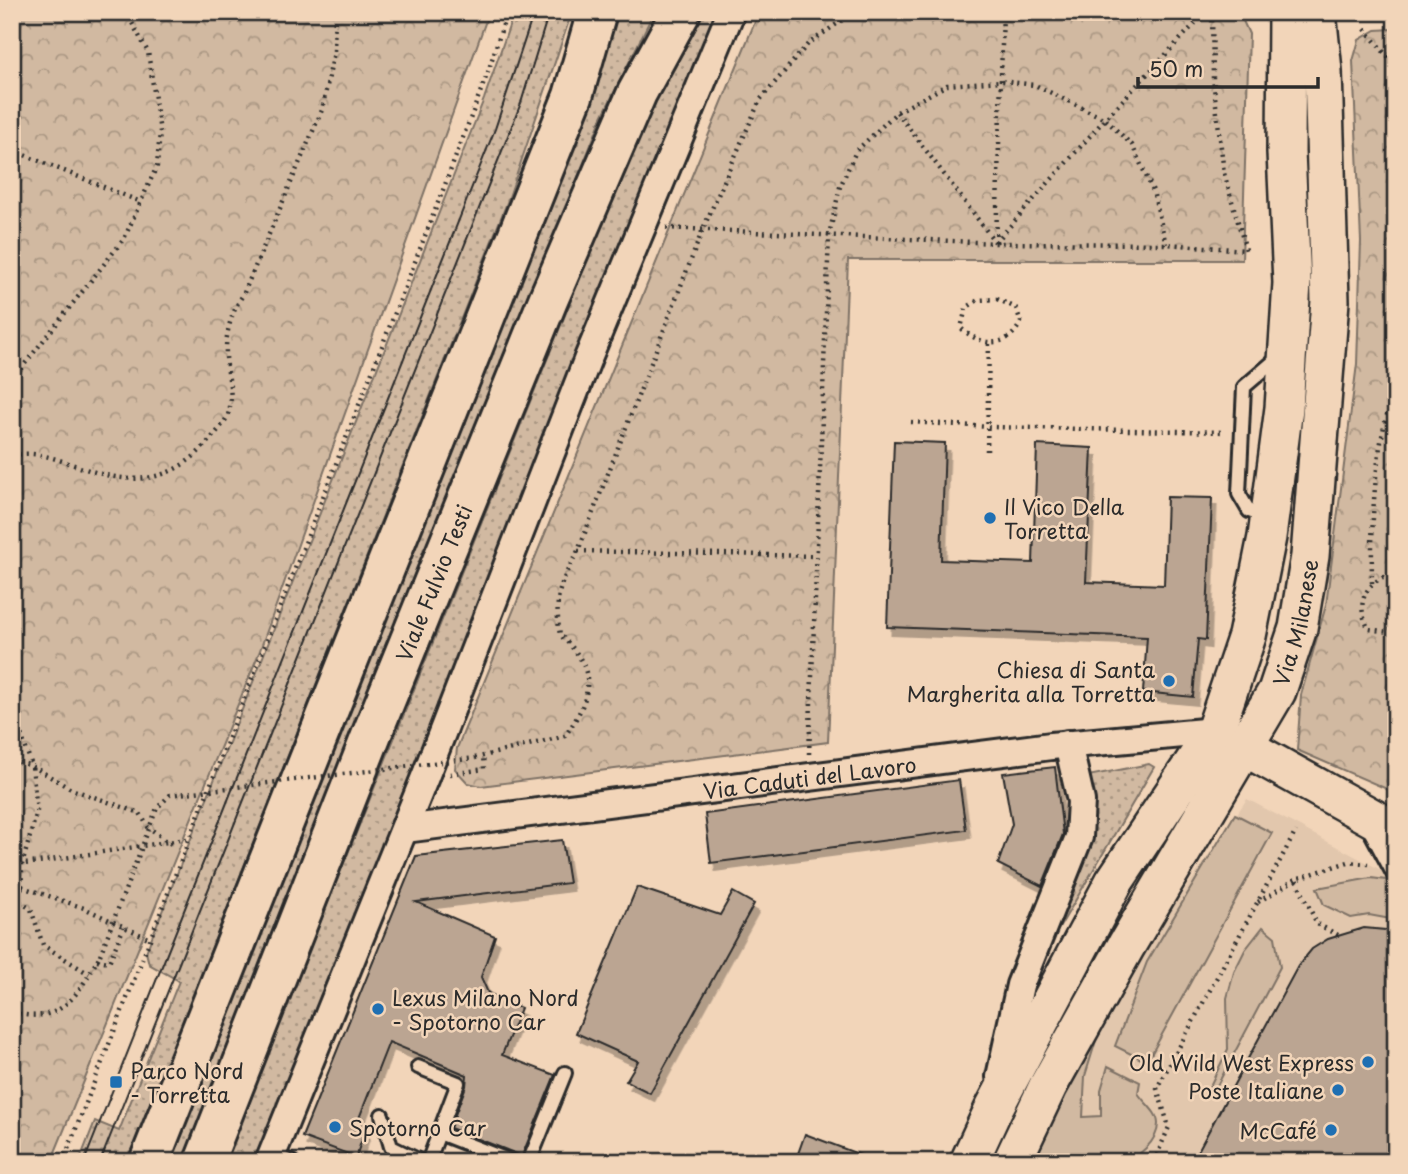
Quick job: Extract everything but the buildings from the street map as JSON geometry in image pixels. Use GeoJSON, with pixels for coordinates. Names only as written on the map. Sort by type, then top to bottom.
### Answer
{"type":"FeatureCollection","features":[{"type":"Feature","properties":{"kind":"main road"},"geometry":{"type":"LineString","coordinates":[[149,1162],[573,96],[597,12]]}},
{"type":"Feature","properties":{"kind":"main road","name":"Viale Fulvio Testi"},"geometry":{"type":"LineString","coordinates":[[204,1162],[373,731],[548,300],[637,93],[681,12]]}},
{"type":"Feature","properties":{"kind":"street"},"geometry":{"type":"LineString","coordinates":[[278,1159],[425,777],[642,227],[730,12]]}},
{"type":"Feature","properties":{"kind":"street","name":"Via Milanese"},"geometry":{"type":"LineString","coordinates":[[1012,1162],[1043,1095],[1126,946],[1231,739],[1269,519],[1284,408],[1292,283],[1286,152],[1287,12]]}},
{"type":"Feature","properties":{"kind":"street","name":"Via Milanese"},"geometry":{"type":"LineString","coordinates":[[969,1162],[994,1108],[1114,883],[1231,739],[1277,691],[1298,628],[1310,556],[1330,302],[1324,83],[1317,12]]}},
{"type":"Feature","properties":{"kind":"street"},"geometry":{"type":"LineString","coordinates":[[1231,739],[1360,811],[1392,848]]}},
{"type":"Feature","properties":{"kind":"street","name":"Via Caduti del Lavoro"},"geometry":{"type":"LineString","coordinates":[[405,829],[1068,744],[1231,739]]}},
{"type":"Feature","properties":{"kind":"street"},"geometry":{"type":"LineString","coordinates":[[994,1108],[1020,985],[1079,837],[1081,801],[1068,744]]}},
{"type":"Feature","properties":{"kind":"lane"},"geometry":{"type":"LineString","coordinates":[[1392,848],[1396,879]]}},
{"type":"Feature","properties":{"kind":"lane"},"geometry":{"type":"LineString","coordinates":[[418,1067],[458,1083],[428,1162]]}},
{"type":"Feature","properties":{"kind":"lane"},"geometry":{"type":"LineString","coordinates":[[529,1162],[565,1073]]}},
{"type":"Feature","properties":{"kind":"lane"},"geometry":{"type":"LineString","coordinates":[[382,1115],[391,1147],[422,1162]]}},
{"type":"Feature","properties":{"kind":"lane"},"geometry":{"type":"LineString","coordinates":[[439,1133],[513,1162]]}},
{"type":"Feature","properties":{"kind":"path"},"geometry":{"type":"LineString","coordinates":[[12,380],[124,239],[157,166],[160,132],[148,52],[126,12]]}},
{"type":"Feature","properties":{"kind":"path"},"geometry":{"type":"LineString","coordinates":[[12,456],[43,455],[97,474],[128,479],[161,474],[182,465],[198,453],[227,418],[230,392],[225,354],[233,309],[243,295],[322,110],[334,52],[335,12]]}},
{"type":"Feature","properties":{"kind":"path"},"geometry":{"type":"LineString","coordinates":[[63,1162],[187,839],[443,190],[488,72],[507,12]]}},
{"type":"Feature","properties":{"kind":"path"},"geometry":{"type":"LineString","coordinates":[[12,1012],[50,1015],[71,1000],[99,957],[158,808],[170,794],[475,758],[565,736],[583,709],[587,690],[585,671],[576,650],[560,635],[555,603],[565,575],[578,551],[704,229],[760,100],[808,44],[854,12]]}},
{"type":"Feature","properties":{"kind":"path"},"geometry":{"type":"LineString","coordinates":[[996,243],[1003,12]]}},
{"type":"Feature","properties":{"kind":"path"},"geometry":{"type":"LineString","coordinates":[[996,243],[1105,119],[1206,12]]}},
{"type":"Feature","properties":{"kind":"path"},"geometry":{"type":"LineString","coordinates":[[642,227],[996,243],[1166,244],[1246,250],[1224,173],[1213,79],[1212,12]]}},
{"type":"Feature","properties":{"kind":"path"},"geometry":{"type":"LineString","coordinates":[[1233,12],[1242,15]]}},
{"type":"Feature","properties":{"kind":"path"},"geometry":{"type":"LineString","coordinates":[[1365,29],[1392,62],[1396,74]]}},
{"type":"Feature","properties":{"kind":"path"},"geometry":{"type":"LineString","coordinates":[[811,776],[808,745],[829,235],[839,187],[856,151],[897,111],[947,85],[1002,81],[1035,85],[1105,119],[1132,145],[1153,191],[1166,244]]}},
{"type":"Feature","properties":{"kind":"path"},"geometry":{"type":"LineString","coordinates":[[897,111],[996,243]]}},
{"type":"Feature","properties":{"kind":"path"},"geometry":{"type":"LineString","coordinates":[[12,150],[141,202]]}},
{"type":"Feature","properties":{"kind":"path"},"geometry":{"type":"LineString","coordinates":[[997,299],[1016,308],[1021,322],[1015,335],[1001,343],[989,342],[968,335],[961,328],[966,308],[978,300],[997,299]]}},
{"type":"Feature","properties":{"kind":"path"},"geometry":{"type":"LineString","coordinates":[[987,451],[989,342]]}},
{"type":"Feature","properties":{"kind":"path"},"geometry":{"type":"LineString","coordinates":[[1372,583],[1376,486],[1388,406],[1396,388]]}},
{"type":"Feature","properties":{"kind":"path"},"geometry":{"type":"LineString","coordinates":[[911,422],[989,427],[1230,432]]}},
{"type":"Feature","properties":{"kind":"path"},"geometry":{"type":"LineString","coordinates":[[578,551],[816,556]]}},
{"type":"Feature","properties":{"kind":"path"},"geometry":{"type":"LineString","coordinates":[[1396,584],[1383,577],[1372,583],[1362,597],[1361,616],[1369,629],[1388,632],[1396,625]]}},
{"type":"Feature","properties":{"kind":"path"},"geometry":{"type":"LineString","coordinates":[[12,708],[32,766],[37,811],[22,865],[22,887],[13,899],[31,909],[43,945],[89,974]]}},
{"type":"Feature","properties":{"kind":"path"},"geometry":{"type":"LineString","coordinates":[[425,777],[484,769],[483,756]]}},
{"type":"Feature","properties":{"kind":"path"},"geometry":{"type":"LineString","coordinates":[[12,760],[32,766],[71,789],[140,813],[148,827],[171,844]]}},
{"type":"Feature","properties":{"kind":"path"},"geometry":{"type":"LineString","coordinates":[[1154,1162],[1169,1127],[1157,1088],[1296,831]]}},
{"type":"Feature","properties":{"kind":"path"},"geometry":{"type":"LineString","coordinates":[[12,866],[171,844],[187,839]]}},
{"type":"Feature","properties":{"kind":"path"},"geometry":{"type":"LineString","coordinates":[[1258,902],[1296,879],[1392,848]]}},
{"type":"Feature","properties":{"kind":"path"},"geometry":{"type":"LineString","coordinates":[[1296,879],[1317,924],[1338,935]]}},
{"type":"Feature","properties":{"kind":"path"},"geometry":{"type":"LineString","coordinates":[[22,887],[84,908],[150,939]]}},
{"type":"Feature","properties":{"kind":"path"},"geometry":{"type":"LineString","coordinates":[[99,957],[109,962],[124,927]]}},
{"type":"Feature","properties":{"kind":"shaded area"},"geometry":{"type":"Polygon","coordinates":[[[1247,799],[1396,878],[1396,1162],[1026,1162],[1113,995],[1247,799]]]}},
{"type":"Feature","properties":{"kind":"green space"},"geometry":{"type":"Polygon","coordinates":[[[12,12],[489,12],[259,653],[51,1162],[12,1162],[12,12]]]}},
{"type":"Feature","properties":{"kind":"green space"},"geometry":{"type":"Polygon","coordinates":[[[514,12],[572,12],[508,200],[133,1147],[124,1162],[79,1162],[95,1121],[119,1131],[179,981],[149,964],[146,952],[484,99],[514,12]]]}},
{"type":"Feature","properties":{"kind":"green space"},"geometry":{"type":"Polygon","coordinates":[[[615,12],[654,12],[602,117],[187,1162],[169,1162],[615,12]]]}},
{"type":"Feature","properties":{"kind":"green space"},"geometry":{"type":"Polygon","coordinates":[[[701,12],[718,12],[259,1162],[247,1162],[227,1153],[642,124],[701,12]]]}},
{"type":"Feature","properties":{"kind":"green space"},"geometry":{"type":"Polygon","coordinates":[[[759,12],[1239,12],[1249,34],[1242,260],[848,260],[828,742],[481,786],[468,783],[455,769],[457,748],[759,12]]]}},
{"type":"Feature","properties":{"kind":"green space"},"geometry":{"type":"Polygon","coordinates":[[[1376,30],[1396,31],[1396,793],[1297,750],[1301,695],[1326,605],[1357,364],[1361,241],[1353,61],[1359,40],[1376,30]]]}},
{"type":"Feature","properties":{"kind":"green space"},"geometry":{"type":"Polygon","coordinates":[[[1149,764],[1154,767],[1045,952],[1088,776],[1149,764]]]}},
{"type":"Feature","properties":{"kind":"green space"},"geometry":{"type":"Polygon","coordinates":[[[1235,814],[1272,833],[1147,1062],[1115,1046],[1147,962],[1235,814]]]}},
{"type":"Feature","properties":{"kind":"green space"},"geometry":{"type":"Polygon","coordinates":[[[1371,878],[1386,880],[1396,898],[1396,920],[1369,915],[1351,918],[1324,905],[1317,888],[1371,878]]]}},
{"type":"Feature","properties":{"kind":"green space"},"geometry":{"type":"Polygon","coordinates":[[[1263,927],[1275,937],[1280,967],[1211,1097],[1206,1094],[1228,1049],[1227,998],[1234,972],[1245,950],[1263,927]]]}},
{"type":"Feature","properties":{"kind":"green space"},"geometry":{"type":"Polygon","coordinates":[[[1107,1005],[1085,1076],[1083,1117],[1101,1116],[1101,1090],[1108,1066],[1140,1082],[1138,1093],[1153,1112],[1158,1124],[1151,1143],[1140,1153],[1122,1162],[1028,1162],[1107,1005]]]}},
{"type":"Feature","properties":{"kind":"tram line"},"geometry":{"type":"LineString","coordinates":[[84,1162],[495,129],[534,12]]}},
{"type":"Feature","properties":{"kind":"tram line"},"geometry":{"type":"LineString","coordinates":[[100,1162],[521,103],[549,12]]}},
{"type":"Feature","properties":{"kind":"place","name":"Il Vico Della Torretta"},"geometry":{"type":"Point","coordinates":[990,518]}},
{"type":"Feature","properties":{"kind":"place","name":"Chiesa di Santa Margherita alla Torretta"},"geometry":{"type":"Point","coordinates":[1169,681]}},
{"type":"Feature","properties":{"kind":"place","name":"Lexus Milano Nord - Spotorno Car"},"geometry":{"type":"Point","coordinates":[378,1009]}},
{"type":"Feature","properties":{"kind":"place","name":"Old Wild West Express"},"geometry":{"type":"Point","coordinates":[1368,1062]}},
{"type":"Feature","properties":{"kind":"place","name":"Parco Nord - Torretta"},"geometry":{"type":"Point","coordinates":[116,1082]}},
{"type":"Feature","properties":{"kind":"place","name":"Poste Italiane"},"geometry":{"type":"Point","coordinates":[1338,1090]}},
{"type":"Feature","properties":{"kind":"place","name":"Spotorno Car"},"geometry":{"type":"Point","coordinates":[335,1127]}},
{"type":"Feature","properties":{"kind":"place","name":"McCafé"},"geometry":{"type":"Point","coordinates":[1331,1130]}}]}
